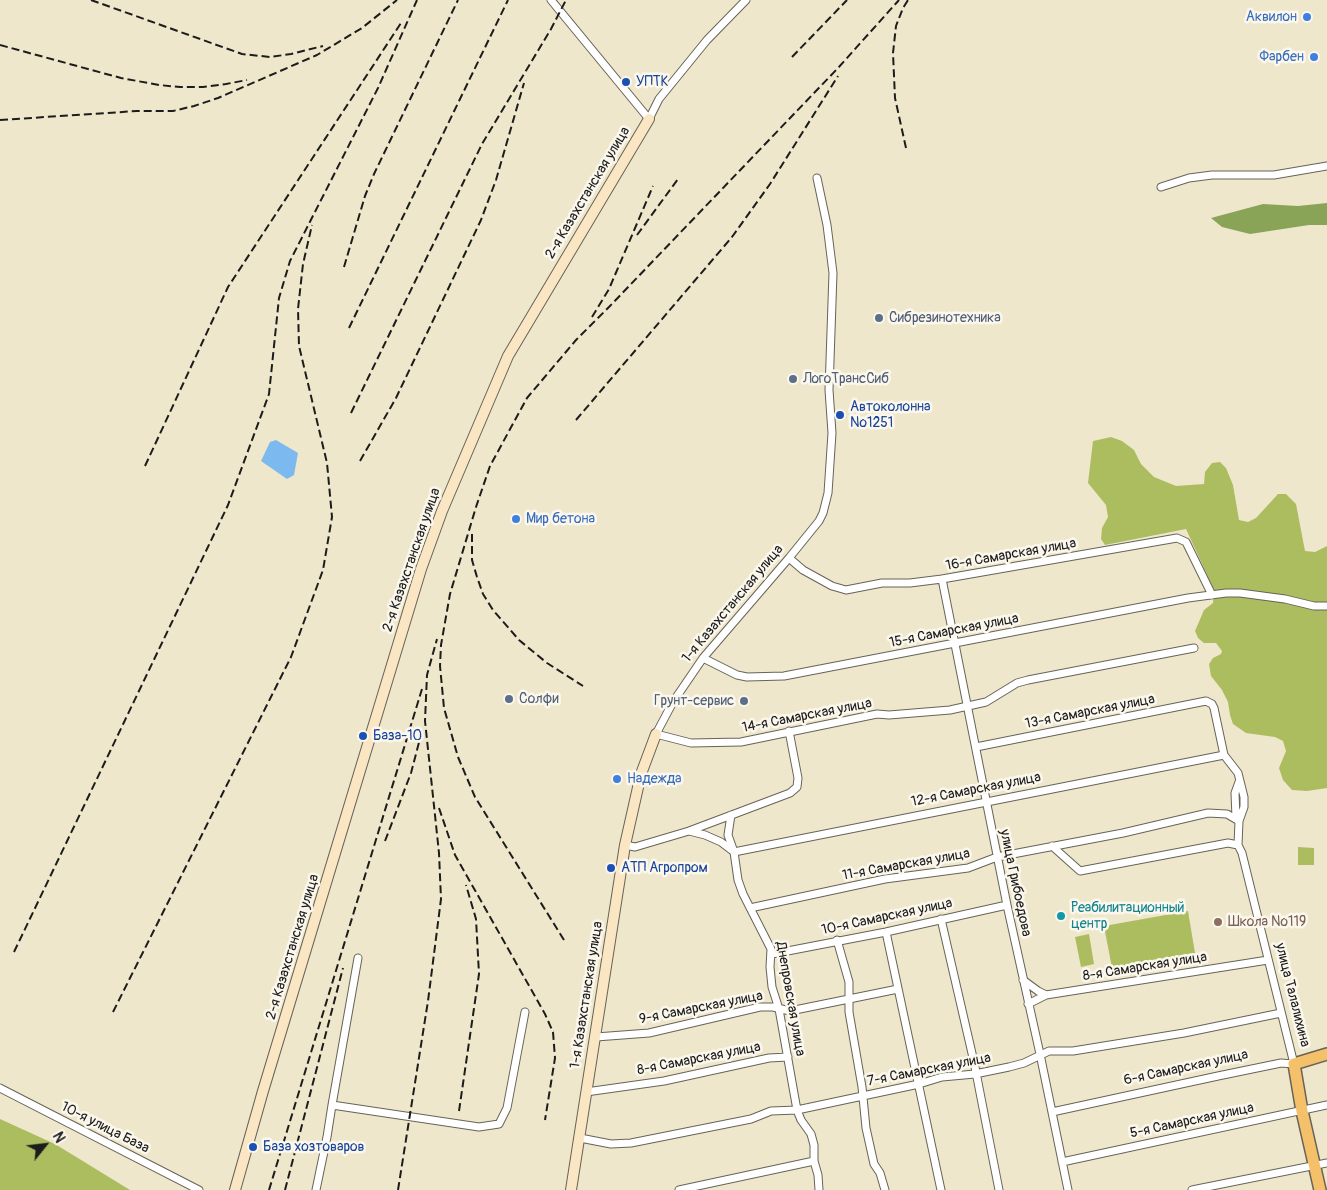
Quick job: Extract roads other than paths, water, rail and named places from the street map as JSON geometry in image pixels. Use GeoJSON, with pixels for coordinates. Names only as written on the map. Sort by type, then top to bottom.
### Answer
{"type":"FeatureCollection","features":[{"type":"Feature","properties":{"kind":"main road","name":"6-я Самарская улица"},"geometry":{"type":"LineString","coordinates":[[1294,1064],[1327,1054]]}},
{"type":"Feature","properties":{"kind":"main road","name":"улица Талалихина"},"geometry":{"type":"LineString","coordinates":[[1294,1064],[1302,1111],[1320,1190]]}},
{"type":"Feature","properties":{"kind":"street"},"geometry":{"type":"LineString","coordinates":[[550,0],[649,119]]}},
{"type":"Feature","properties":{"kind":"street","name":"2-я Казахстанская улица"},"geometry":{"type":"LineString","coordinates":[[235,1190],[262,1091],[421,569],[442,511],[508,356],[649,119],[659,99],[707,40],[746,0]]}},
{"type":"Feature","properties":{"kind":"street"},"geometry":{"type":"LineString","coordinates":[[1161,187],[1190,178],[1212,175],[1274,175],[1327,166]]}},
{"type":"Feature","properties":{"kind":"street","name":"1-я Казахстанская улица"},"geometry":{"type":"LineString","coordinates":[[571,1190],[625,844],[641,774],[656,734],[674,702],[703,658],[819,521],[828,493],[832,433],[829,390],[833,273],[827,225],[817,178]]}},
{"type":"Feature","properties":{"kind":"street","name":"16-я Самарская улица"},"geometry":{"type":"LineString","coordinates":[[789,558],[803,570],[840,590],[846,590],[882,583],[942,580],[1177,538],[1186,542],[1212,595]]}},
{"type":"Feature","properties":{"kind":"street","name":"улица Грибоедова"},"geometry":{"type":"LineString","coordinates":[[942,580],[997,857],[1068,1190]]}},
{"type":"Feature","properties":{"kind":"street","name":"15-я Самарская улица"},"geometry":{"type":"LineString","coordinates":[[703,658],[737,675],[748,677],[784,676],[1188,598],[1240,593],[1285,599],[1314,606],[1327,606]]}},
{"type":"Feature","properties":{"kind":"street","name":"14-я Самарская улица"},"geometry":{"type":"LineString","coordinates":[[656,734],[692,743],[718,744],[741,742],[877,714],[888,715],[950,710],[968,707],[993,699],[1008,687],[1028,680],[1194,648]]}},
{"type":"Feature","properties":{"kind":"street","name":"13-я Самарская улица"},"geometry":{"type":"LineString","coordinates":[[976,747],[1201,702],[1209,702]]}},
{"type":"Feature","properties":{"kind":"street","name":"улица Талалихина"},"geometry":{"type":"LineString","coordinates":[[1209,702],[1214,708],[1224,755],[1235,768],[1244,796],[1244,807],[1237,820],[1238,845],[1242,853],[1294,1064]]}},
{"type":"Feature","properties":{"kind":"street"},"geometry":{"type":"LineString","coordinates":[[625,844],[635,847],[644,845],[689,831],[790,793],[796,787],[798,778],[789,731]]}},
{"type":"Feature","properties":{"kind":"street","name":"12-я Самарская улица"},"geometry":{"type":"LineString","coordinates":[[734,852],[1224,755]]}},
{"type":"Feature","properties":{"kind":"street","name":"11-я Самарская улица"},"geometry":{"type":"LineString","coordinates":[[750,908],[885,879],[968,868],[997,857],[1123,833],[1208,813],[1219,812],[1237,820]]}},
{"type":"Feature","properties":{"kind":"street","name":"Днепровская улица"},"geometry":{"type":"LineString","coordinates":[[731,816],[728,835],[734,852],[742,894],[770,943],[772,954],[770,972],[797,1110],[801,1120],[811,1134],[819,1190]]}},
{"type":"Feature","properties":{"kind":"street"},"geometry":{"type":"LineString","coordinates":[[689,831],[721,842],[734,852]]}},
{"type":"Feature","properties":{"kind":"street"},"geometry":{"type":"LineString","coordinates":[[1052,846],[1080,871],[1228,843],[1238,845]]}},
{"type":"Feature","properties":{"kind":"street","name":"10-я Самарская улица"},"geometry":{"type":"LineString","coordinates":[[772,954],[886,932],[1007,905]]}},
{"type":"Feature","properties":{"kind":"street"},"geometry":{"type":"LineString","coordinates":[[941,919],[999,1190]]}},
{"type":"Feature","properties":{"kind":"street"},"geometry":{"type":"LineString","coordinates":[[886,932],[941,1190]]}},
{"type":"Feature","properties":{"kind":"street"},"geometry":{"type":"LineString","coordinates":[[837,940],[849,982],[849,1012],[869,1141],[874,1164],[880,1172],[885,1190]]}},
{"type":"Feature","properties":{"kind":"street"},"geometry":{"type":"LineString","coordinates":[[316,1190],[358,958]]}},
{"type":"Feature","properties":{"kind":"street","name":"8-я Самарская улица"},"geometry":{"type":"LineString","coordinates":[[1028,1004],[1046,995],[1268,960]]}},
{"type":"Feature","properties":{"kind":"street"},"geometry":{"type":"LineString","coordinates":[[1023,980],[1046,995]]}},
{"type":"Feature","properties":{"kind":"street","name":"9-я Самарская улица"},"geometry":{"type":"LineString","coordinates":[[596,1037],[649,1033],[760,1007],[790,1011],[898,989]]}},
{"type":"Feature","properties":{"kind":"street"},"geometry":{"type":"LineString","coordinates":[[332,1105],[478,1127],[498,1124],[507,1108],[524,1012]]}},
{"type":"Feature","properties":{"kind":"street","name":"7-я Самарская улица"},"geometry":{"type":"LineString","coordinates":[[580,1138],[612,1144],[631,1143],[751,1119],[771,1111],[797,1110],[919,1084],[942,1077],[975,1074],[1024,1063],[1049,1050],[1073,1051],[1184,1033],[1281,1013]]}},
{"type":"Feature","properties":{"kind":"street","name":"8-я Самарская улица"},"geometry":{"type":"LineString","coordinates":[[586,1092],[664,1082],[769,1058],[788,1057]]}},
{"type":"Feature","properties":{"kind":"street","name":"6-я Самарская улица"},"geometry":{"type":"LineString","coordinates":[[1052,1112],[1281,1063],[1294,1064]]}},
{"type":"Feature","properties":{"kind":"street","name":"10-я улица База"},"geometry":{"type":"LineString","coordinates":[[0,1088],[199,1190]]}},
{"type":"Feature","properties":{"kind":"street","name":"5-я Самарская улица"},"geometry":{"type":"LineString","coordinates":[[1062,1162],[1327,1105]]}},
{"type":"Feature","properties":{"kind":"street"},"geometry":{"type":"LineString","coordinates":[[679,1190],[814,1160]]}},
{"type":"Feature","properties":{"kind":"street"},"geometry":{"type":"LineString","coordinates":[[1192,1190],[1327,1162]]}},
{"type":"Feature","properties":{"kind":"water"},"geometry":{"type":"Polygon","coordinates":[[[276,440],[298,453],[294,475],[287,479],[261,461],[270,442],[276,440]]]}},
{"type":"Feature","properties":{"kind":"railway"},"geometry":{"type":"LineString","coordinates":[[91,0],[242,54],[270,57],[323,46]]}},
{"type":"Feature","properties":{"kind":"railway"},"geometry":{"type":"LineString","coordinates":[[0,120],[137,111],[173,111],[194,106],[218,98],[317,55],[362,28],[397,0]]}},
{"type":"Feature","properties":{"kind":"railway"},"geometry":{"type":"LineString","coordinates":[[14,952],[228,505],[269,394],[279,298],[290,261],[378,88],[417,0]]}},
{"type":"Feature","properties":{"kind":"railway"},"geometry":{"type":"LineString","coordinates":[[344,267],[365,196],[374,174],[458,0]]}},
{"type":"Feature","properties":{"kind":"railway"},"geometry":{"type":"LineString","coordinates":[[349,328],[508,0]]}},
{"type":"Feature","properties":{"kind":"railway"},"geometry":{"type":"LineString","coordinates":[[351,413],[482,144],[551,29],[566,0]]}},
{"type":"Feature","properties":{"kind":"railway"},"geometry":{"type":"LineString","coordinates":[[792,57],[847,0]]}},
{"type":"Feature","properties":{"kind":"railway"},"geometry":{"type":"LineString","coordinates":[[564,940],[475,797],[458,757],[444,708],[440,666],[441,645],[450,594],[490,466],[527,398],[576,340],[838,68],[899,0]]}},
{"type":"Feature","properties":{"kind":"railway"},"geometry":{"type":"LineString","coordinates":[[906,148],[895,98],[893,53],[896,26],[908,0]]}},
{"type":"Feature","properties":{"kind":"railway"},"geometry":{"type":"LineString","coordinates":[[145,466],[228,287],[401,23]]}},
{"type":"Feature","properties":{"kind":"railway"},"geometry":{"type":"LineString","coordinates":[[0,45],[121,78],[159,85],[203,87],[247,80]]}},
{"type":"Feature","properties":{"kind":"railway"},"geometry":{"type":"LineString","coordinates":[[576,420],[732,237],[770,184],[838,76]]}},
{"type":"Feature","properties":{"kind":"railway"},"geometry":{"type":"LineString","coordinates":[[360,461],[396,398],[481,220],[496,180],[524,83]]}},
{"type":"Feature","properties":{"kind":"railway"},"geometry":{"type":"LineString","coordinates":[[637,235],[678,179]]}},
{"type":"Feature","properties":{"kind":"railway"},"geometry":{"type":"LineString","coordinates":[[592,317],[609,289],[653,186]]}},
{"type":"Feature","properties":{"kind":"railway"},"geometry":{"type":"LineString","coordinates":[[113,1012],[291,657],[323,570],[332,517],[327,463],[299,346],[298,309],[303,264],[312,225]]}},
{"type":"Feature","properties":{"kind":"railway"},"geometry":{"type":"LineString","coordinates":[[472,534],[472,560],[483,594],[493,610],[519,640],[547,663],[583,686]]}},
{"type":"Feature","properties":{"kind":"railway"},"geometry":{"type":"LineString","coordinates":[[398,1190],[428,1001],[441,899],[439,853],[425,721],[427,675],[437,639]]}},
{"type":"Feature","properties":{"kind":"railway"},"geometry":{"type":"LineString","coordinates":[[269,1190],[422,689]]}},
{"type":"Feature","properties":{"kind":"railway"},"geometry":{"type":"LineString","coordinates":[[385,841],[411,773],[422,731]]}},
{"type":"Feature","properties":{"kind":"railway"},"geometry":{"type":"LineString","coordinates":[[439,808],[455,855],[545,1014],[553,1032],[555,1058],[545,1120]]}},
{"type":"Feature","properties":{"kind":"railway"},"geometry":{"type":"LineString","coordinates":[[459,1111],[479,974],[476,919],[466,885]]}},
{"type":"Feature","properties":{"kind":"railway"},"geometry":{"type":"LineString","coordinates":[[285,1190],[343,968]]}},
{"type":"Feature","properties":{"kind":"place","name":"Аквилон"},"geometry":{"type":"Point","coordinates":[1307,17]}},
{"type":"Feature","properties":{"kind":"place","name":"Фарбен"},"geometry":{"type":"Point","coordinates":[1314,57]}},
{"type":"Feature","properties":{"kind":"place","name":"УПТК"},"geometry":{"type":"Point","coordinates":[626,82]}},
{"type":"Feature","properties":{"kind":"place","name":"Сибрезинотехника"},"geometry":{"type":"Point","coordinates":[879,318]}},
{"type":"Feature","properties":{"kind":"place","name":"ЛогоТрансСиб"},"geometry":{"type":"Point","coordinates":[793,379]}},
{"type":"Feature","properties":{"kind":"place","name":"Автоколонна №1251"},"geometry":{"type":"Point","coordinates":[840,415]}},
{"type":"Feature","properties":{"kind":"place","name":"Мир бетона"},"geometry":{"type":"Point","coordinates":[516,519]}},
{"type":"Feature","properties":{"kind":"place","name":"Солфи"},"geometry":{"type":"Point","coordinates":[509,699]}},
{"type":"Feature","properties":{"kind":"place","name":"Грунт-сервис"},"geometry":{"type":"Point","coordinates":[744,701]}},
{"type":"Feature","properties":{"kind":"place","name":"База-10"},"geometry":{"type":"Point","coordinates":[363,736]}},
{"type":"Feature","properties":{"kind":"place","name":"Надежда"},"geometry":{"type":"Point","coordinates":[617,779]}},
{"type":"Feature","properties":{"kind":"place","name":"АТП Агропром"},"geometry":{"type":"Point","coordinates":[611,868]}},
{"type":"Feature","properties":{"kind":"place","name":"Реабилитационный центр"},"geometry":{"type":"Point","coordinates":[1061,916]}},
{"type":"Feature","properties":{"kind":"place","name":"Школа №119"},"geometry":{"type":"Point","coordinates":[1218,922]}},
{"type":"Feature","properties":{"kind":"place","name":"База хозтоваров"},"geometry":{"type":"Point","coordinates":[253,1147]}}]}
